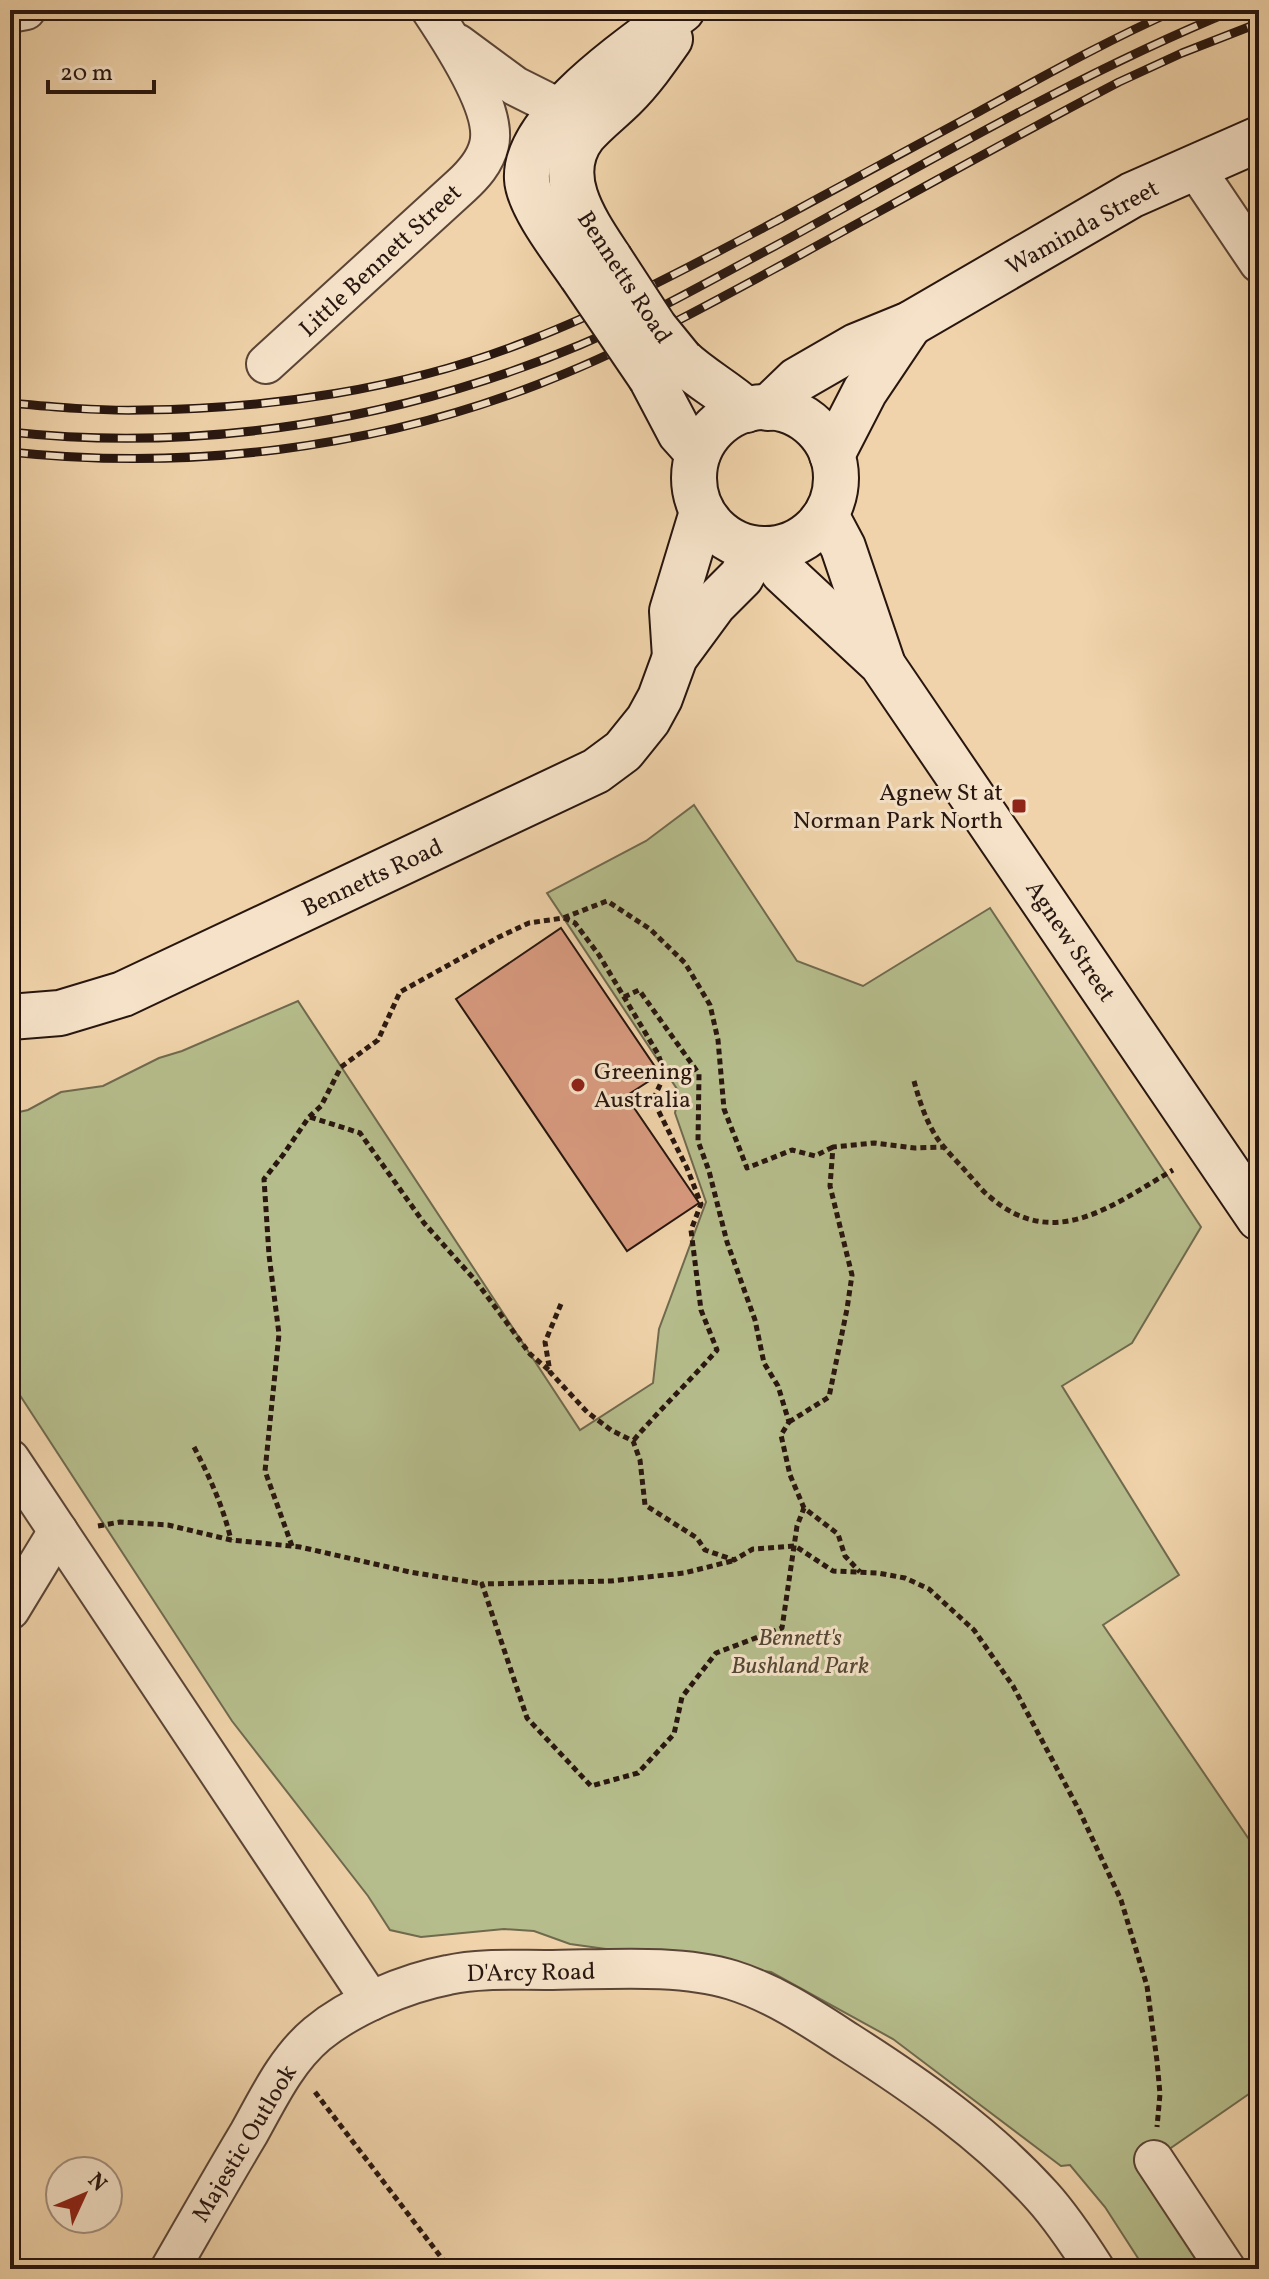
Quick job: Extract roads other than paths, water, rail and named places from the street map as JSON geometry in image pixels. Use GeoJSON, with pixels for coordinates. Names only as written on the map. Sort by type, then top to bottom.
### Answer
{"type":"FeatureCollection","features":[{"type":"Feature","properties":{"kind":"main road","name":"Bennetts Road"},"geometry":{"type":"LineString","coordinates":[[682,10],[561,109],[539,138],[529,161],[527,179],[537,206],[562,248],[596,267],[655,328],[680,433],[698,453]]}},
{"type":"Feature","properties":{"kind":"main road","name":"Bennetts Road"},"geometry":{"type":"LineString","coordinates":[[596,267],[584,217],[574,196],[572,178],[577,147],[590,129],[641,77],[692,10]]}},
{"type":"Feature","properties":{"kind":"main road","name":"Waminda Street"},"geometry":{"type":"LineString","coordinates":[[757,409],[820,366],[856,346],[910,324],[1132,195],[1259,139]]}},
{"type":"Feature","properties":{"kind":"main road","name":"Waminda Street"},"geometry":{"type":"LineString","coordinates":[[832,455],[865,391],[910,324]]}},
{"type":"Feature","properties":{"kind":"main road","name":"Bennetts Road"},"geometry":{"type":"LineString","coordinates":[[666,369],[707,381],[757,409]]}},
{"type":"Feature","properties":{"kind":"main road"},"geometry":{"type":"LineString","coordinates":[[757,409],[789,412],[807,421],[822,437],[832,455],[836,475],[834,496],[826,515],[811,533],[791,545],[762,549],[735,543],[716,530],[702,512],[695,493],[694,473],[698,453],[709,434],[726,419],[757,409]]}},
{"type":"Feature","properties":{"kind":"main road","name":"Bennetts Road"},"geometry":{"type":"LineString","coordinates":[[675,657],[672,611],[702,512]]}},
{"type":"Feature","properties":{"kind":"main road","name":"Agnew Street"},"geometry":{"type":"LineString","coordinates":[[826,515],[843,547],[882,664]]}},
{"type":"Feature","properties":{"kind":"main road","name":"Bennetts Road"},"geometry":{"type":"LineString","coordinates":[[10,1017],[60,1013],[123,994],[596,771],[623,751],[648,720],[675,657],[714,604],[741,577],[762,549]]}},
{"type":"Feature","properties":{"kind":"main road","name":"Agnew Street"},"geometry":{"type":"LineString","coordinates":[[762,549],[882,664],[1259,1218]]}},
{"type":"Feature","properties":{"kind":"street"},"geometry":{"type":"LineString","coordinates":[[10,13],[26,10]]}},
{"type":"Feature","properties":{"kind":"street"},"geometry":{"type":"LineString","coordinates":[[440,24],[515,86],[561,109]]}},
{"type":"Feature","properties":{"kind":"street","name":"Little Bennett Street"},"geometry":{"type":"LineString","coordinates":[[266,364],[466,181],[487,152],[490,140],[485,107],[440,24]]}},
{"type":"Feature","properties":{"kind":"street"},"geometry":{"type":"LineString","coordinates":[[1195,168],[1259,263]]}},
{"type":"Feature","properties":{"kind":"street"},"geometry":{"type":"LineString","coordinates":[[10,1459],[371,2001]]}},
{"type":"Feature","properties":{"kind":"street"},"geometry":{"type":"LineString","coordinates":[[10,1610],[58,1531]]}},
{"type":"Feature","properties":{"kind":"street","name":"D'Arcy Road"},"geometry":{"type":"LineString","coordinates":[[371,2001],[447,1975],[482,1970],[662,1970],[718,1977],[751,1986],[797,2009],[855,2047],[975,2133],[1041,2195],[1095,2269]]}},
{"type":"Feature","properties":{"kind":"street","name":"Majestic Outlook"},"geometry":{"type":"LineString","coordinates":[[170,2269],[290,2064],[317,2034],[371,2001]]}},
{"type":"Feature","properties":{"kind":"street"},"geometry":{"type":"LineString","coordinates":[[1154,2160],[1226,2269]]}},
{"type":"Feature","properties":{"kind":"railway"},"geometry":{"type":"LineString","coordinates":[[10,403],[126,410],[239,406],[385,384],[479,358],[558,329],[654,284],[1076,59],[1176,10]]}},
{"type":"Feature","properties":{"kind":"railway"},"geometry":{"type":"LineString","coordinates":[[10,432],[156,438],[228,433],[372,411],[512,371],[580,345],[654,310],[1058,92],[1234,10]]}},
{"type":"Feature","properties":{"kind":"railway"},"geometry":{"type":"LineString","coordinates":[[10,452],[144,459],[279,450],[411,425],[476,406],[539,384],[639,340],[1119,82],[1259,23]]}},
{"type":"Feature","properties":{"kind":"place","name":"Agnew St at Norman Park North"},"geometry":{"type":"Point","coordinates":[1019,806]}},
{"type":"Feature","properties":{"kind":"place","name":"Greening Australia"},"geometry":{"type":"Point","coordinates":[578,1085]}},
{"type":"Feature","properties":{"kind":"park label","name":"Bennett's Bushland Park"},"geometry":{"type":"Point","coordinates":[800,1651]}}]}
